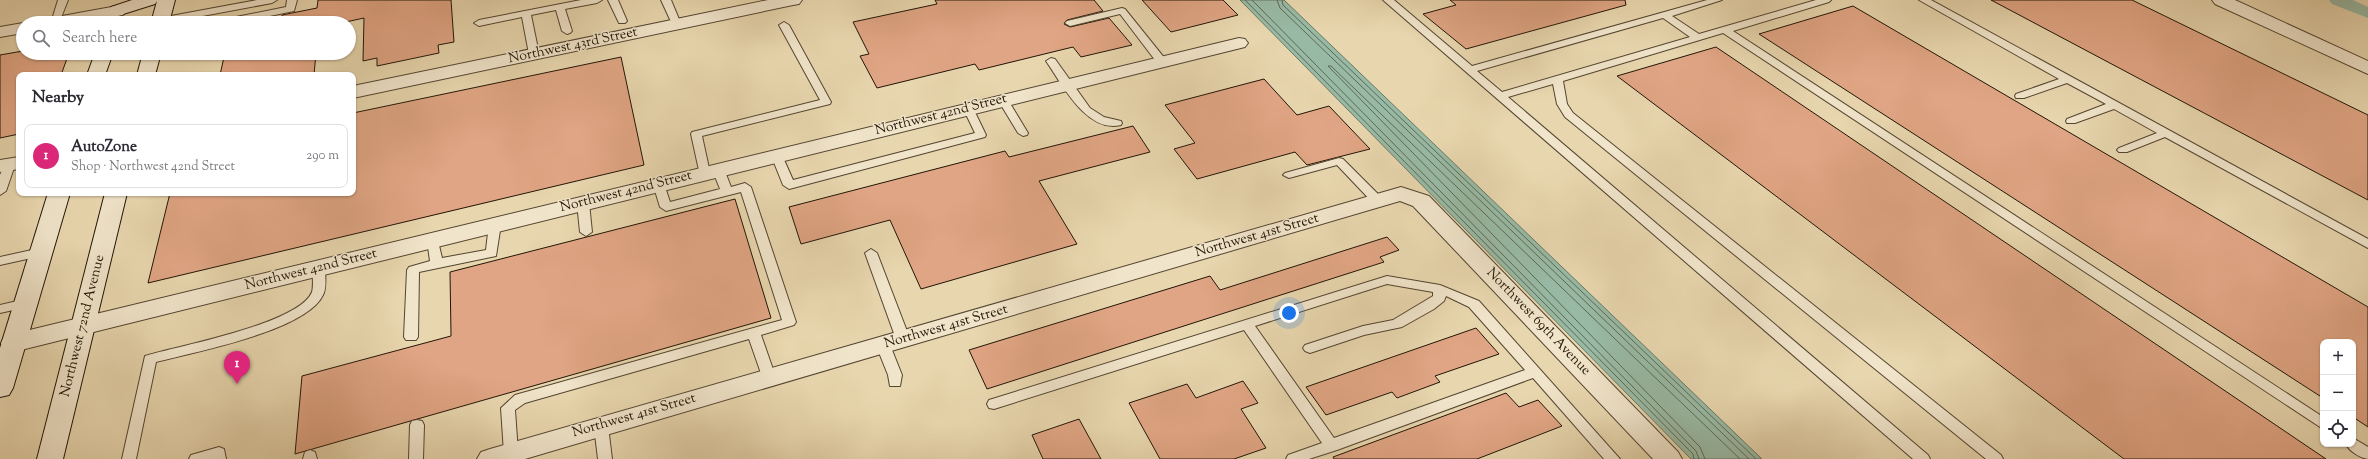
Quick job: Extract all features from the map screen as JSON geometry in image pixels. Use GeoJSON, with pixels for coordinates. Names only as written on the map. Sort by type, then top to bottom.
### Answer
{"type":"FeatureCollection","features":[{"type":"Feature","properties":{"kind":"street"},"geometry":{"type":"LineString","coordinates":[[90,16],[117,11],[149,0]]}},
{"type":"Feature","properties":{"kind":"street"},"geometry":{"type":"LineString","coordinates":[[162,16],[166,0]]}},
{"type":"Feature","properties":{"kind":"street","name":"Northwest 43rd Street"},"geometry":{"type":"LineString","coordinates":[[356,91],[793,0]]}},
{"type":"Feature","properties":{"kind":"street"},"geometry":{"type":"LineString","coordinates":[[2221,0],[2368,68]]}},
{"type":"Feature","properties":{"kind":"street"},"geometry":{"type":"LineString","coordinates":[[0,32],[16,29]]}},
{"type":"Feature","properties":{"kind":"street","name":"Northwest 42nd Street"},"geometry":{"type":"LineString","coordinates":[[7,358],[82,326],[583,202],[1239,43]]}},
{"type":"Feature","properties":{"kind":"street"},"geometry":{"type":"LineString","coordinates":[[97,72],[101,60]]}},
{"type":"Feature","properties":{"kind":"street"},"geometry":{"type":"LineString","coordinates":[[147,72],[150,60]]}},
{"type":"Feature","properties":{"kind":"street","name":"Northwest 41st Street"},"geometry":{"type":"LineString","coordinates":[[501,456],[1401,194]]}},
{"type":"Feature","properties":{"kind":"street","name":"Northwest 69th Avenue"},"geometry":{"type":"LineString","coordinates":[[1401,194],[1421,201],[1669,459]]}},
{"type":"Feature","properties":{"kind":"street"},"geometry":{"type":"LineString","coordinates":[[0,388],[7,358],[26,303],[58,196]]}},
{"type":"Feature","properties":{"kind":"street","name":"Northwest 72nd Avenue"},"geometry":{"type":"LineString","coordinates":[[50,459],[115,196]]}},
{"type":"Feature","properties":{"kind":"lane"},"geometry":{"type":"LineString","coordinates":[[56,16],[63,0]]}},
{"type":"Feature","properties":{"kind":"lane"},"geometry":{"type":"LineString","coordinates":[[191,16],[272,0]]}},
{"type":"Feature","properties":{"kind":"lane"},"geometry":{"type":"LineString","coordinates":[[256,16],[290,9],[292,0]]}},
{"type":"Feature","properties":{"kind":"lane"},"geometry":{"type":"LineString","coordinates":[[479,23],[597,0]]}},
{"type":"Feature","properties":{"kind":"lane"},"geometry":{"type":"LineString","coordinates":[[613,0],[622,21]]}},
{"type":"Feature","properties":{"kind":"lane"},"geometry":{"type":"LineString","coordinates":[[666,0],[676,24]]}},
{"type":"Feature","properties":{"kind":"lane"},"geometry":{"type":"LineString","coordinates":[[1388,0],[1923,459]]}},
{"type":"Feature","properties":{"kind":"lane"},"geometry":{"type":"LineString","coordinates":[[1470,70],[1717,0]]}},
{"type":"Feature","properties":{"kind":"lane"},"geometry":{"type":"LineString","coordinates":[[1500,96],[1826,0]]}},
{"type":"Feature","properties":{"kind":"lane"},"geometry":{"type":"LineString","coordinates":[[1924,0],[2368,244]]}},
{"type":"Feature","properties":{"kind":"lane"},"geometry":{"type":"LineString","coordinates":[[560,7],[568,31]]}},
{"type":"Feature","properties":{"kind":"lane"},"geometry":{"type":"LineString","coordinates":[[1070,23],[1122,11],[1162,62]]}},
{"type":"Feature","properties":{"kind":"lane"},"geometry":{"type":"LineString","coordinates":[[526,13],[534,54]]}},
{"type":"Feature","properties":{"kind":"lane"},"geometry":{"type":"LineString","coordinates":[[1664,15],[1698,38]]}},
{"type":"Feature","properties":{"kind":"lane"},"geometry":{"type":"LineString","coordinates":[[727,191],[711,171],[696,134],[826,102],[784,25]]}},
{"type":"Feature","properties":{"kind":"lane"},"geometry":{"type":"LineString","coordinates":[[1725,30],[2320,422]]}},
{"type":"Feature","properties":{"kind":"lane"},"geometry":{"type":"LineString","coordinates":[[1051,61],[1066,85],[1086,110],[1101,120],[1118,123]]}},
{"type":"Feature","properties":{"kind":"lane"},"geometry":{"type":"LineString","coordinates":[[1557,79],[1562,104],[1570,115],[1996,459]]}},
{"type":"Feature","properties":{"kind":"lane"},"geometry":{"type":"LineString","coordinates":[[2020,96],[2068,79]]}},
{"type":"Feature","properties":{"kind":"lane"},"geometry":{"type":"LineString","coordinates":[[1003,100],[1023,133]]}},
{"type":"Feature","properties":{"kind":"lane"},"geometry":{"type":"LineString","coordinates":[[2071,120],[2114,105]]}},
{"type":"Feature","properties":{"kind":"lane"},"geometry":{"type":"LineString","coordinates":[[777,155],[789,185],[981,135],[968,108]]}},
{"type":"Feature","properties":{"kind":"lane"},"geometry":{"type":"LineString","coordinates":[[2123,150],[2166,133]]}},
{"type":"Feature","properties":{"kind":"lane"},"geometry":{"type":"LineString","coordinates":[[1289,175],[1339,161],[1378,201]]}},
{"type":"Feature","properties":{"kind":"lane"},"geometry":{"type":"LineString","coordinates":[[0,191],[9,165]]}},
{"type":"Feature","properties":{"kind":"lane"},"geometry":{"type":"LineString","coordinates":[[501,456],[508,408],[520,399],[754,334],[789,322],[745,187],[666,207],[659,184]]}},
{"type":"Feature","properties":{"kind":"lane"},"geometry":{"type":"LineString","coordinates":[[583,202],[586,232]]}},
{"type":"Feature","properties":{"kind":"lane"},"geometry":{"type":"LineString","coordinates":[[411,337],[413,270],[437,263],[492,253],[495,224]]}},
{"type":"Feature","properties":{"kind":"lane"},"geometry":{"type":"LineString","coordinates":[[432,240],[437,263]]}},
{"type":"Feature","properties":{"kind":"lane"},"geometry":{"type":"LineString","coordinates":[[0,261],[41,252]]}},
{"type":"Feature","properties":{"kind":"lane"},"geometry":{"type":"LineString","coordinates":[[871,253],[893,342],[895,382]]}},
{"type":"Feature","properties":{"kind":"lane"},"geometry":{"type":"LineString","coordinates":[[129,459],[150,359],[278,323],[305,309],[317,295],[319,268]]}},
{"type":"Feature","properties":{"kind":"lane"},"geometry":{"type":"LineString","coordinates":[[994,404],[1387,280],[1440,289],[1474,304],[1613,459]]}},
{"type":"Feature","properties":{"kind":"lane"},"geometry":{"type":"LineString","coordinates":[[1310,348],[1363,331],[1397,324],[1439,298],[1440,289]]}},
{"type":"Feature","properties":{"kind":"lane"},"geometry":{"type":"LineString","coordinates":[[0,309],[26,303]]}},
{"type":"Feature","properties":{"kind":"lane"},"geometry":{"type":"LineString","coordinates":[[1247,324],[1332,446]]}},
{"type":"Feature","properties":{"kind":"lane"},"geometry":{"type":"LineString","coordinates":[[754,334],[769,378]]}},
{"type":"Feature","properties":{"kind":"lane"},"geometry":{"type":"LineString","coordinates":[[1293,459],[1535,372]]}},
{"type":"Feature","properties":{"kind":"lane"},"geometry":{"type":"LineString","coordinates":[[416,459],[417,425]]}},
{"type":"Feature","properties":{"kind":"lane"},"geometry":{"type":"LineString","coordinates":[[601,426],[605,459]]}},
{"type":"Feature","properties":{"kind":"lane"},"geometry":{"type":"LineString","coordinates":[[2356,446],[2368,454]]}},
{"type":"Feature","properties":{"kind":"lane"},"geometry":{"type":"LineString","coordinates":[[196,459],[219,453],[219,459]]}},
{"type":"Feature","properties":{"kind":"water"},"geometry":{"type":"Polygon","coordinates":[[[1240,0],[1284,0],[1762,459],[1691,459],[1240,0]]]}},
{"type":"Feature","properties":{"kind":"building"},"geometry":{"type":"Polygon","coordinates":[[[318,0],[451,0],[454,42],[438,45],[439,53],[377,66],[377,58],[363,61],[364,18],[356,20],[356,16],[282,16],[317,8],[318,0]]]}},
{"type":"Feature","properties":{"kind":"building"},"geometry":{"type":"Polygon","coordinates":[[[935,0],[1094,0],[1103,11],[1067,20],[1064,24],[1070,27],[1109,18],[1132,45],[1081,57],[1073,47],[979,70],[975,64],[877,88],[860,56],[869,54],[853,22],[937,4],[935,0]]]}},
{"type":"Feature","properties":{"kind":"building"},"geometry":{"type":"Polygon","coordinates":[[[1142,0],[1223,0],[1238,15],[1171,32],[1142,0]]]}},
{"type":"Feature","properties":{"kind":"building"},"geometry":{"type":"Polygon","coordinates":[[[1450,0],[1625,0],[1626,5],[1466,49],[1423,14],[1456,5],[1450,0]]]}},
{"type":"Feature","properties":{"kind":"building"},"geometry":{"type":"Polygon","coordinates":[[[1991,0],[2132,0],[2368,115],[2368,200],[1991,0]]]}},
{"type":"Feature","properties":{"kind":"building"},"geometry":{"type":"Polygon","coordinates":[[[1853,6],[2368,307],[2368,427],[2356,419],[2356,339],[2320,339],[2320,396],[1759,34],[1853,6]]]}},
{"type":"Feature","properties":{"kind":"building"},"geometry":{"type":"Polygon","coordinates":[[[1716,47],[2326,459],[2124,459],[1617,76],[1716,47]]]}},
{"type":"Feature","properties":{"kind":"building"},"geometry":{"type":"Polygon","coordinates":[[[16,52],[16,60],[66,60],[62,72],[16,72],[16,135],[0,138],[0,55],[16,52]]]}},
{"type":"Feature","properties":{"kind":"building"},"geometry":{"type":"Polygon","coordinates":[[[621,57],[644,165],[148,283],[169,196],[356,196],[356,112],[621,57]]]}},
{"type":"Feature","properties":{"kind":"building"},"geometry":{"type":"Polygon","coordinates":[[[223,60],[315,60],[314,72],[221,72],[223,60]]]}},
{"type":"Feature","properties":{"kind":"building"},"geometry":{"type":"Polygon","coordinates":[[[1264,79],[1297,115],[1329,106],[1370,149],[1307,165],[1295,152],[1197,179],[1174,149],[1195,143],[1165,105],[1264,79]]]}},
{"type":"Feature","properties":{"kind":"building"},"geometry":{"type":"Polygon","coordinates":[[[1133,126],[1150,152],[1039,181],[1077,244],[921,289],[890,220],[801,244],[789,207],[1005,151],[1009,157],[1133,126]]]}},
{"type":"Feature","properties":{"kind":"building"},"geometry":{"type":"Polygon","coordinates":[[[735,199],[771,318],[295,454],[302,376],[451,336],[450,272],[735,199]]]}},
{"type":"Feature","properties":{"kind":"building"},"geometry":{"type":"Polygon","coordinates":[[[1387,237],[1399,250],[1380,257],[1384,262],[987,389],[969,350],[1210,276],[1220,290],[1387,237]]]}},
{"type":"Feature","properties":{"kind":"building"},"geometry":{"type":"Polygon","coordinates":[[[1476,328],[1499,354],[1435,376],[1440,382],[1397,398],[1392,392],[1326,415],[1306,387],[1476,328]]]}},
{"type":"Feature","properties":{"kind":"building"},"geometry":{"type":"Polygon","coordinates":[[[1243,381],[1258,403],[1241,409],[1266,448],[1234,459],[1160,459],[1129,403],[1187,384],[1196,398],[1243,381]]]}},
{"type":"Feature","properties":{"kind":"building"},"geometry":{"type":"Polygon","coordinates":[[[1506,393],[1519,407],[1538,400],[1562,426],[1477,459],[1334,459],[1333,457],[1506,393]]]}},
{"type":"Feature","properties":{"kind":"building"},"geometry":{"type":"Polygon","coordinates":[[[1079,419],[1101,459],[1043,459],[1032,435],[1079,419]]]}},
{"type":"Feature","properties":{"kind":"waterway"},"geometry":{"type":"LineString","coordinates":[[2338,0],[2368,13]]}},
{"type":"Feature","properties":{"kind":"place","name":"AutoZone"},"geometry":{"type":"Point","coordinates":[237,384]}}]}
